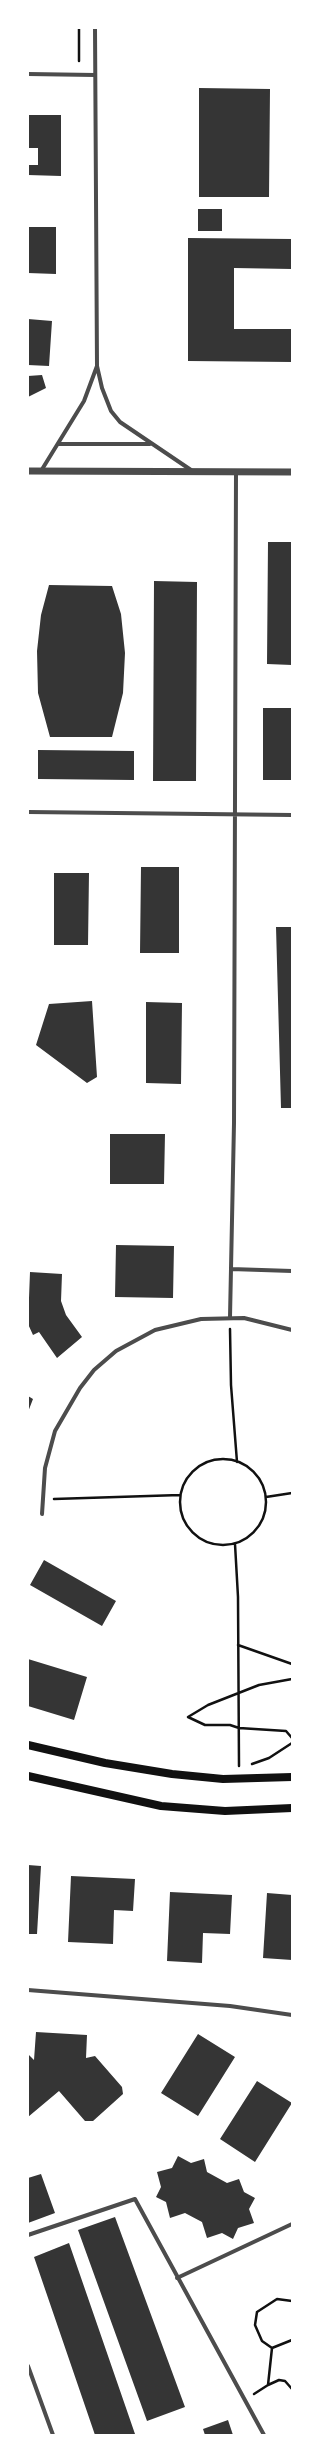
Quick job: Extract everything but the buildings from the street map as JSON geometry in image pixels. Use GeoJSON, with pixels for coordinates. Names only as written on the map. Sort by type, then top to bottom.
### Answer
{"type":"FeatureCollection","features":[{"type":"Feature","properties":{"kind":"main road"},"geometry":{"type":"LineString","coordinates":[[28,1745],[105,1763],[172,1774],[223,1779],[292,1777]]}},
{"type":"Feature","properties":{"kind":"main road"},"geometry":{"type":"LineString","coordinates":[[28,1776],[161,1806],[225,1811],[292,1808]]}},
{"type":"Feature","properties":{"kind":"street"},"geometry":{"type":"LineString","coordinates":[[95,28],[97,366],[102,388],[114,415],[124,425],[150,444],[193,471]]}},
{"type":"Feature","properties":{"kind":"street"},"geometry":{"type":"LineString","coordinates":[[28,74],[95,75]]}},
{"type":"Feature","properties":{"kind":"street"},"geometry":{"type":"LineString","coordinates":[[41,471],[59,444],[84,401],[97,366]]}},
{"type":"Feature","properties":{"kind":"street"},"geometry":{"type":"LineString","coordinates":[[59,444],[150,444]]}},
{"type":"Feature","properties":{"kind":"street"},"geometry":{"type":"LineString","coordinates":[[28,471],[292,472]]}},
{"type":"Feature","properties":{"kind":"street"},"geometry":{"type":"LineString","coordinates":[[230,1317],[236,472]]}},
{"type":"Feature","properties":{"kind":"street"},"geometry":{"type":"LineString","coordinates":[[28,812],[292,815]]}},
{"type":"Feature","properties":{"kind":"street"},"geometry":{"type":"LineString","coordinates":[[231,1269],[292,1271]]}},
{"type":"Feature","properties":{"kind":"street"},"geometry":{"type":"LineString","coordinates":[[42,1514],[45,1468],[56,1431],[80,1388],[101,1364],[125,1345],[154,1330],[185,1322],[230,1317],[260,1320],[292,1330]]}},
{"type":"Feature","properties":{"kind":"street"},"geometry":{"type":"LineString","coordinates":[[28,1990],[230,2006],[292,2015]]}},
{"type":"Feature","properties":{"kind":"street"},"geometry":{"type":"LineString","coordinates":[[28,2235],[135,2199],[264,2435]]}},
{"type":"Feature","properties":{"kind":"street"},"geometry":{"type":"LineString","coordinates":[[177,2278],[292,2224]]}},
{"type":"Feature","properties":{"kind":"street"},"geometry":{"type":"LineString","coordinates":[[28,2366],[53,2435]]}},
{"type":"Feature","properties":{"kind":"path"},"geometry":{"type":"LineString","coordinates":[[79,28],[79,61]]}},
{"type":"Feature","properties":{"kind":"path"},"geometry":{"type":"LineString","coordinates":[[230,1317],[231,1385],[237,1462]]}},
{"type":"Feature","properties":{"kind":"path"},"geometry":{"type":"LineString","coordinates":[[225,1459],[237,1462],[248,1467],[257,1476],[266,1497],[265,1510],[258,1526],[246,1539],[235,1544],[220,1546],[206,1542],[194,1535],[185,1523],[180,1509],[180,1495],[184,1483],[191,1473],[201,1465],[225,1459]]}},
{"type":"Feature","properties":{"kind":"path"},"geometry":{"type":"LineString","coordinates":[[266,1497],[292,1493]]}},
{"type":"Feature","properties":{"kind":"path"},"geometry":{"type":"LineString","coordinates":[[42,1500],[180,1495]]}},
{"type":"Feature","properties":{"kind":"path"},"geometry":{"type":"LineString","coordinates":[[235,1544],[239,1768],[244,1766]]}},
{"type":"Feature","properties":{"kind":"path"},"geometry":{"type":"LineString","coordinates":[[238,1645],[292,1664]]}},
{"type":"Feature","properties":{"kind":"path"},"geometry":{"type":"LineString","coordinates":[[292,1679],[259,1685],[208,1705],[188,1717],[205,1725],[230,1725],[239,1728],[286,1731],[292,1738]]}},
{"type":"Feature","properties":{"kind":"path"},"geometry":{"type":"LineString","coordinates":[[249,1765],[269,1758],[292,1743]]}},
{"type":"Feature","properties":{"kind":"path"},"geometry":{"type":"LineString","coordinates":[[272,2348],[262,2341],[255,2326],[257,2312],[277,2299],[292,2301]]}},
{"type":"Feature","properties":{"kind":"path"},"geometry":{"type":"LineString","coordinates":[[272,2348],[292,2340]]}},
{"type":"Feature","properties":{"kind":"path"},"geometry":{"type":"LineString","coordinates":[[268,2385],[272,2348]]}},
{"type":"Feature","properties":{"kind":"path"},"geometry":{"type":"LineString","coordinates":[[244,2400],[279,2380],[285,2381],[292,2389]]}}]}
